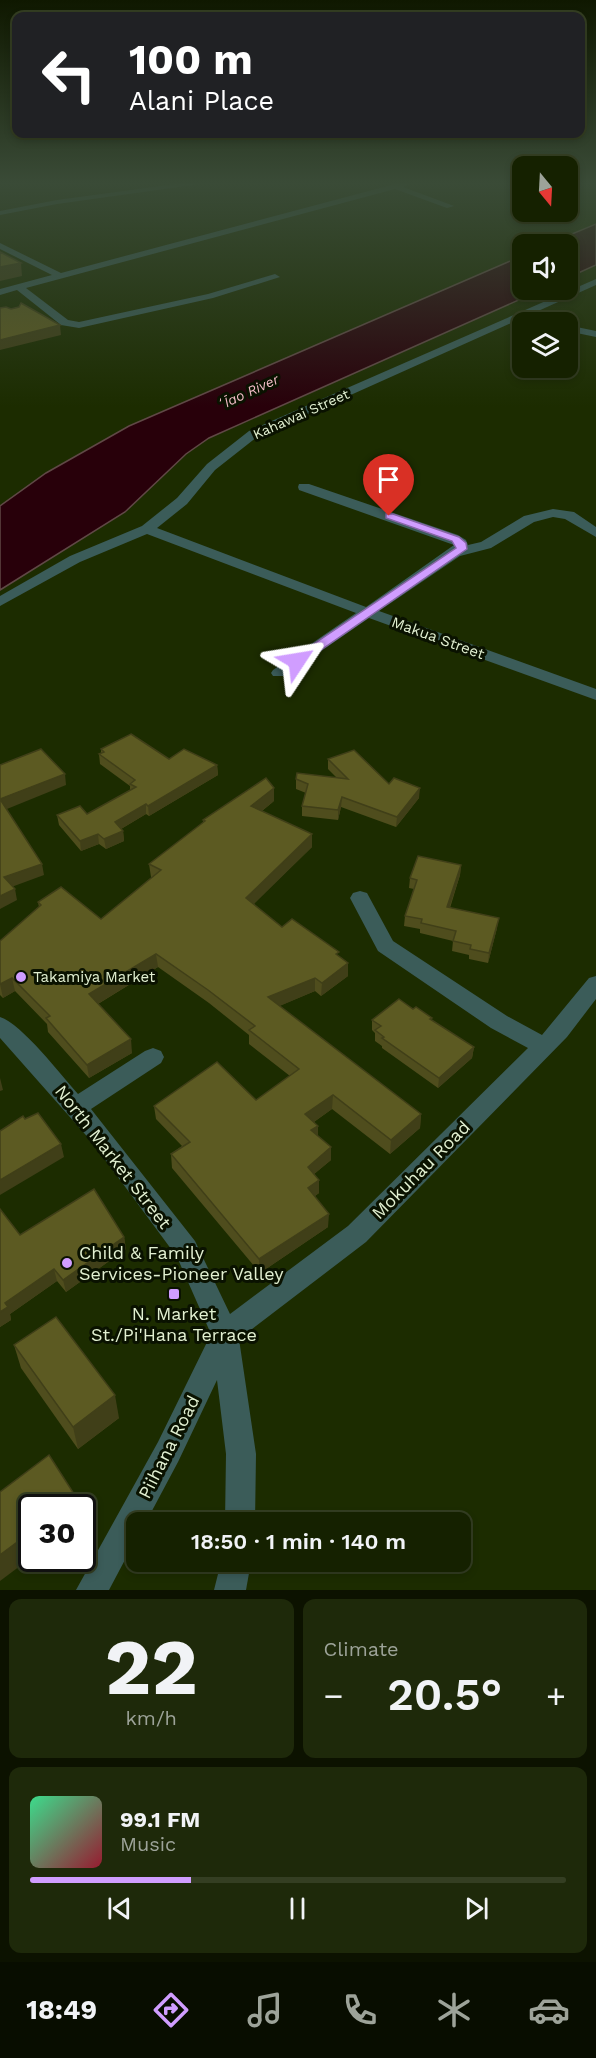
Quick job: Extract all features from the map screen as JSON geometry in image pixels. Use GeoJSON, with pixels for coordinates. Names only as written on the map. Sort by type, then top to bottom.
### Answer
{"type":"FeatureCollection","features":[{"type":"Feature","properties":{"kind":"street"},"geometry":{"type":"LineString","coordinates":[[24,258],[60,276]]}},
{"type":"Feature","properties":{"kind":"street"},"geometry":{"type":"LineString","coordinates":[[0,292],[127,258]]}},
{"type":"Feature","properties":{"kind":"street"},"geometry":{"type":"LineString","coordinates":[[596,271],[591,274],[596,281]]}},
{"type":"Feature","properties":{"kind":"street"},"geometry":{"type":"LineString","coordinates":[[19,287],[65,323],[79,325],[210,296],[275,277]]}},
{"type":"Feature","properties":{"kind":"street","name":"Kahawai Street"},"geometry":{"type":"LineString","coordinates":[[528,312],[596,281]]}},
{"type":"Feature","properties":{"kind":"street","name":"Kahawai Street"},"geometry":{"type":"LineString","coordinates":[[0,602],[75,559],[147,529],[177,506],[211,467],[253,434],[512,319]]}},
{"type":"Feature","properties":{"kind":"street"},"geometry":{"type":"LineString","coordinates":[[578,330],[596,334]]}},
{"type":"Feature","properties":{"kind":"street"},"geometry":{"type":"LineString","coordinates":[[304,487],[455,539],[460,549]]}},
{"type":"Feature","properties":{"kind":"street"},"geometry":{"type":"LineString","coordinates":[[279,673],[460,549],[486,545],[520,524],[553,513],[569,515],[596,533]]}},
{"type":"Feature","properties":{"kind":"street","name":"Makua Street"},"geometry":{"type":"LineString","coordinates":[[147,529],[369,613],[596,695]]}},
{"type":"Feature","properties":{"kind":"street"},"geometry":{"type":"LineString","coordinates":[[360,898],[385,946],[499,1022],[544,1046]]}},
{"type":"Feature","properties":{"kind":"street","name":"Mokuhau Road"},"geometry":{"type":"LineString","coordinates":[[225,1334],[357,1234],[559,1031],[596,984]]}},
{"type":"Feature","properties":{"kind":"street","name":"North Market Street"},"geometry":{"type":"LineString","coordinates":[[0,1025],[100,1135],[186,1249],[225,1334],[241,1454],[240,1512]]}},
{"type":"Feature","properties":{"kind":"street"},"geometry":{"type":"LineString","coordinates":[[76,1107],[153,1057]]}},
{"type":"Feature","properties":{"kind":"street","name":"Piihana Road"},"geometry":{"type":"LineString","coordinates":[[92,1590],[168,1452],[225,1334]]}},
{"type":"Feature","properties":{"kind":"street"},"geometry":{"type":"LineString","coordinates":[[230,1590],[234,1572]]}},
{"type":"Feature","properties":{"kind":"water"},"geometry":{"type":"Polygon","coordinates":[[[578,258],[596,258],[596,265],[578,273],[578,258]]]}},
{"type":"Feature","properties":{"kind":"water","name":"ʻĪao River"},"geometry":{"type":"Polygon","coordinates":[[[512,260],[512,300],[519,300],[209,438],[186,454],[125,512],[0,590],[0,506],[46,473],[129,426],[512,260]]]}},
{"type":"Feature","properties":{"kind":"building"},"geometry":{"type":"Polygon","coordinates":[[[0,258],[12,258],[21,263],[0,267],[0,258]]]}},
{"type":"Feature","properties":{"kind":"building"},"geometry":{"type":"Polygon","coordinates":[[[21,303],[60,325],[0,340],[0,308],[11,309],[19,307],[21,303]]]}},
{"type":"Feature","properties":{"kind":"building"},"geometry":{"type":"Polygon","coordinates":[[[131,734],[169,759],[184,749],[217,765],[148,806],[146,804],[115,822],[123,831],[104,839],[98,834],[80,841],[57,815],[80,806],[87,814],[136,787],[130,784],[135,780],[99,754],[104,752],[101,749],[131,734]]]}},
{"type":"Feature","properties":{"kind":"building"},"geometry":{"type":"Polygon","coordinates":[[[41,749],[65,774],[0,799],[0,765],[41,749]]]}},
{"type":"Feature","properties":{"kind":"building"},"geometry":{"type":"Polygon","coordinates":[[[354,750],[389,784],[394,778],[420,788],[397,817],[342,797],[338,810],[302,806],[308,784],[296,779],[297,773],[348,779],[328,759],[354,750]]]}},
{"type":"Feature","properties":{"kind":"building"},"geometry":{"type":"Polygon","coordinates":[[[266,778],[274,788],[251,806],[312,834],[246,898],[282,927],[292,919],[339,952],[336,954],[348,963],[322,983],[315,978],[268,997],[421,1114],[391,1140],[333,1095],[305,1114],[318,1126],[311,1130],[331,1147],[308,1167],[319,1180],[308,1188],[329,1214],[259,1259],[171,1154],[190,1142],[154,1106],[217,1062],[256,1100],[299,1069],[249,1030],[255,1026],[156,954],[89,994],[131,1039],[87,1065],[46,1018],[50,1016],[12,978],[0,984],[0,941],[41,905],[38,902],[61,887],[101,919],[161,870],[149,864],[205,821],[203,820],[266,778]]]}},
{"type":"Feature","properties":{"kind":"building"},"geometry":{"type":"Polygon","coordinates":[[[0,799],[42,864],[4,877],[15,889],[0,896],[0,799]]]}},
{"type":"Feature","properties":{"kind":"building"},"geometry":{"type":"Polygon","coordinates":[[[418,856],[461,865],[447,907],[499,918],[489,953],[470,949],[471,945],[453,941],[456,931],[421,923],[422,919],[405,916],[417,880],[410,878],[418,856]]]}},
{"type":"Feature","properties":{"kind":"building"},"geometry":{"type":"Polygon","coordinates":[[[399,999],[413,1009],[416,1007],[432,1018],[430,1019],[474,1047],[439,1078],[382,1038],[384,1037],[375,1030],[381,1026],[372,1020],[399,999]]]}},
{"type":"Feature","properties":{"kind":"building"},"geometry":{"type":"Polygon","coordinates":[[[38,1113],[61,1144],[0,1180],[0,1131],[23,1116],[25,1119],[38,1113]]]}},
{"type":"Feature","properties":{"kind":"building","name":"Child & Family Services-Pioneer Valley"},"geometry":{"type":"Polygon","coordinates":[[[94,1189],[124,1237],[63,1280],[54,1269],[5,1303],[8,1307],[0,1312],[0,1209],[20,1235],[94,1189]]]}},
{"type":"Feature","properties":{"kind":"building"},"geometry":{"type":"Polygon","coordinates":[[[56,1317],[115,1395],[73,1427],[14,1345],[56,1317]]]}},
{"type":"Feature","properties":{"kind":"building"},"geometry":{"type":"Polygon","coordinates":[[[49,1455],[74,1494],[18,1494],[18,1542],[0,1555],[0,1492],[49,1455]]]}},
{"type":"Feature","properties":{"kind":"place","name":"Takamiya Market"},"geometry":{"type":"Point","coordinates":[21,977]}},
{"type":"Feature","properties":{"kind":"place","name":"Child & Family Services-Pioneer Valley"},"geometry":{"type":"Point","coordinates":[67,1263]}},
{"type":"Feature","properties":{"kind":"place","name":"N. Market St./Pi'Hana Terrace"},"geometry":{"type":"Point","coordinates":[174,1294]}},
{"type":"Feature","properties":{"kind":"route"},"geometry":{"type":"LineString","coordinates":[[297,661],[458,552],[462,547],[461,543],[455,539],[389,516]]}}]}
